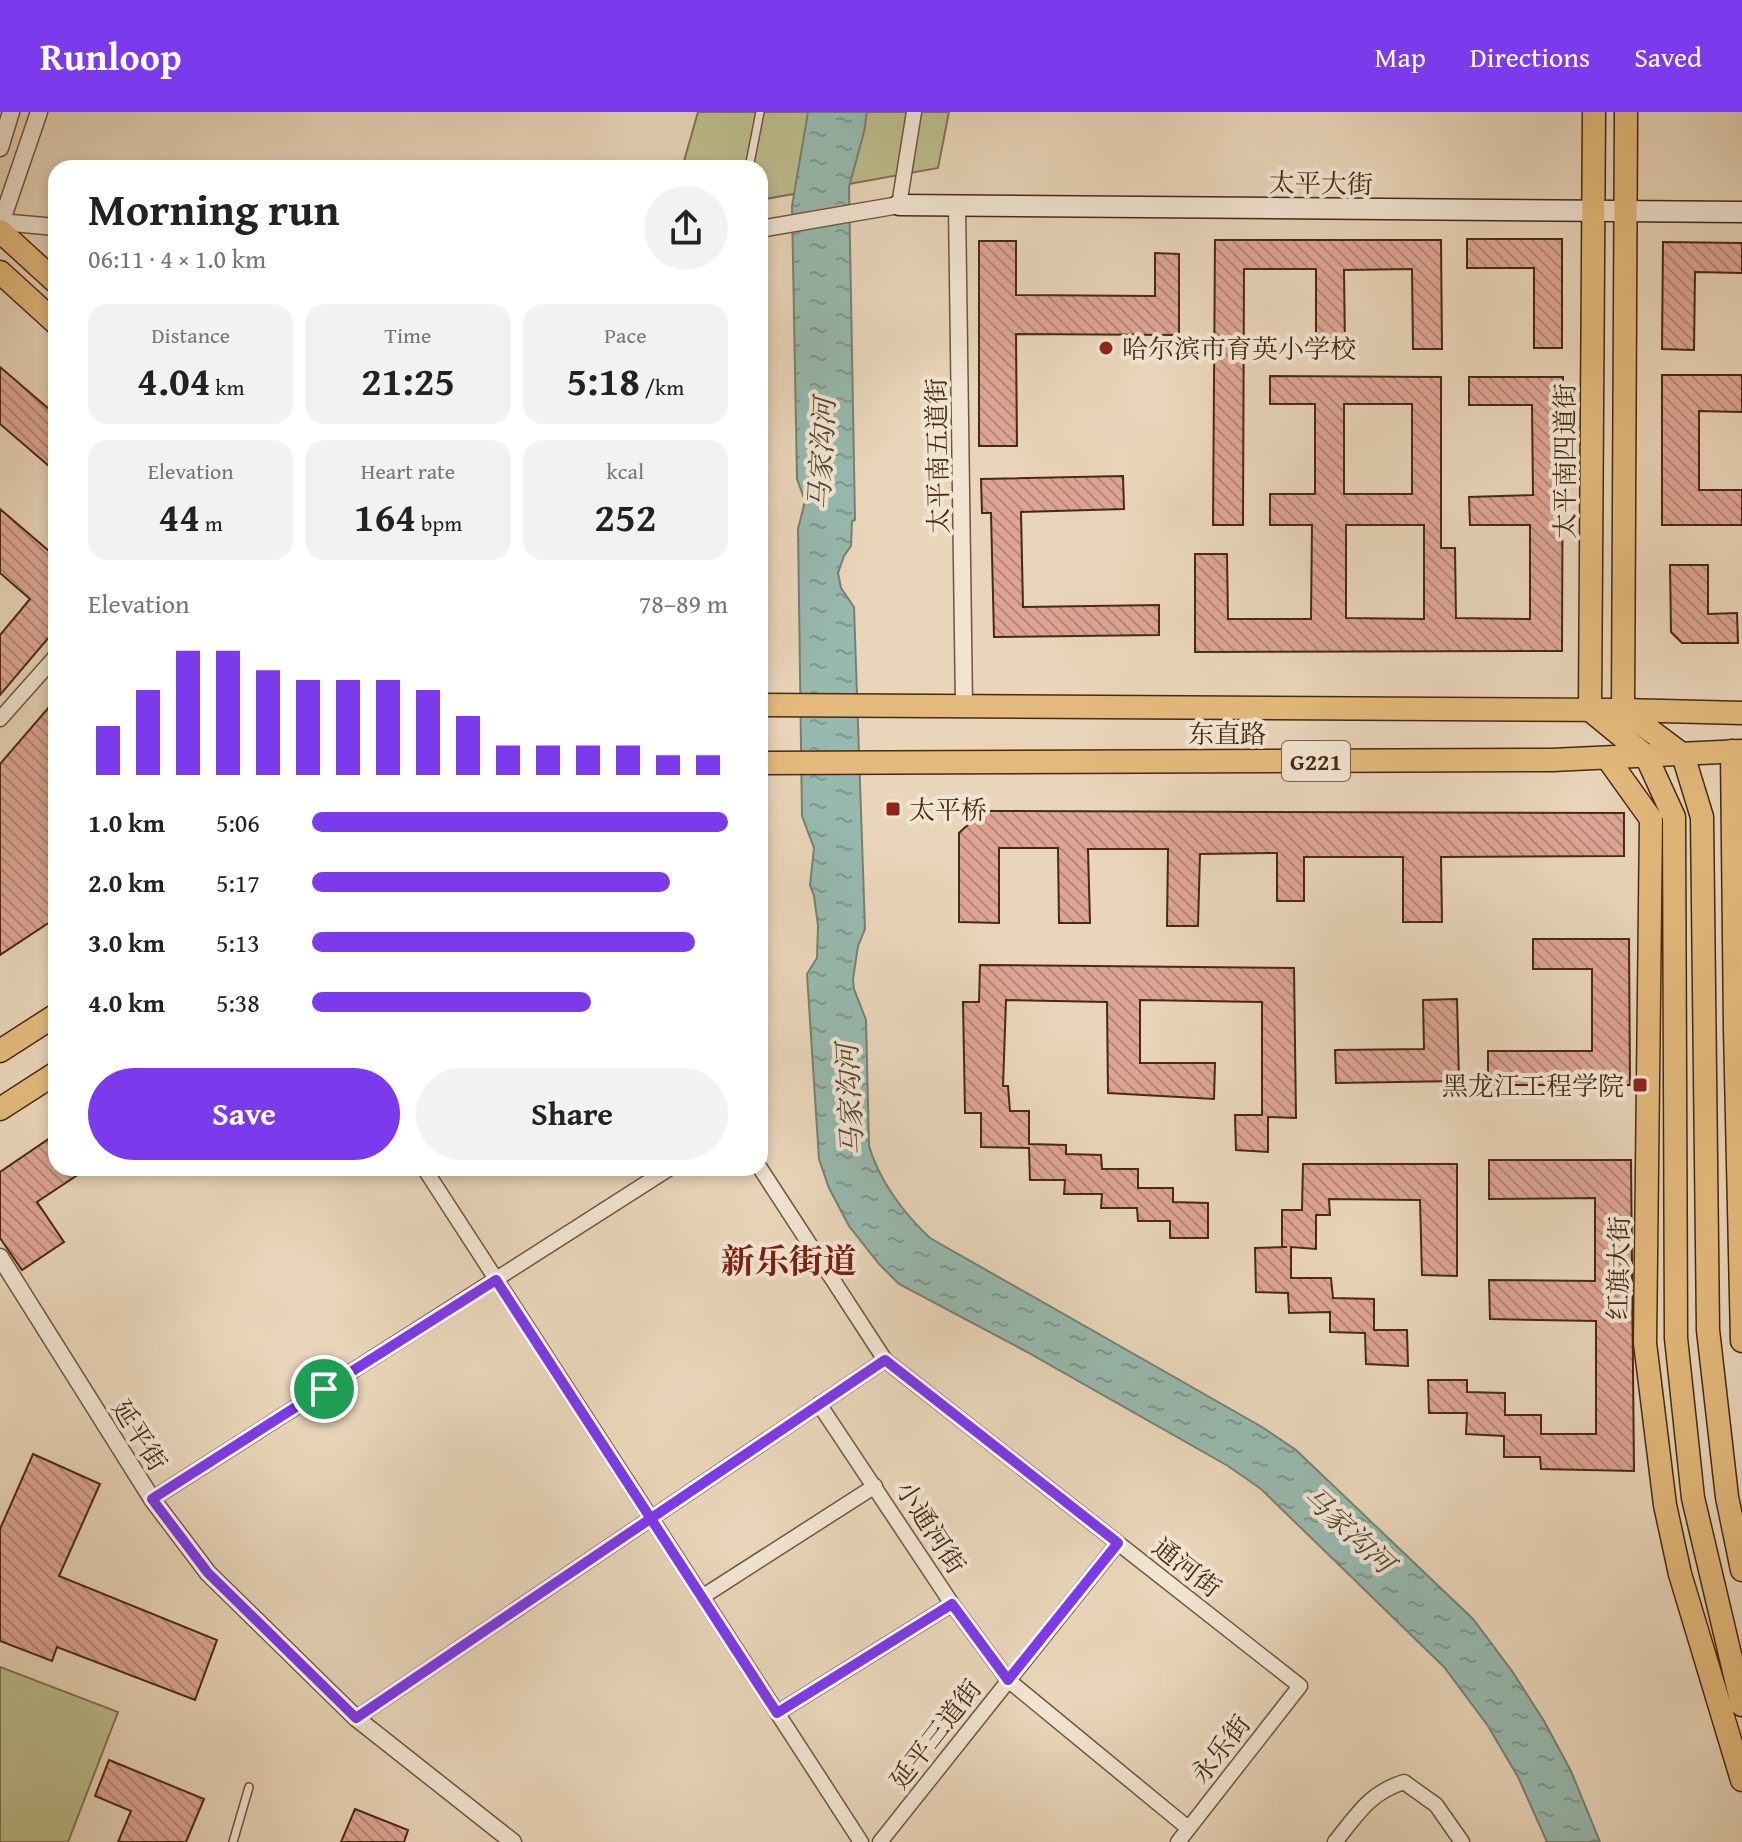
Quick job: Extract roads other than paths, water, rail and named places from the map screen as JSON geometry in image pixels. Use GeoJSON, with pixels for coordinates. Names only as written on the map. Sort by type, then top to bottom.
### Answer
{"type":"FeatureCollection","features":[{"type":"Feature","properties":{"kind":"main road","name":"太平南四道街"},"geometry":{"type":"LineString","coordinates":[[1590,710],[1594,112]]}},
{"type":"Feature","properties":{"kind":"main road"},"geometry":{"type":"LineString","coordinates":[[1626,112],[1623,710],[1683,755],[1702,817],[1708,1330],[1727,1497],[1742,1570]]}},
{"type":"Feature","properties":{"kind":"main road","name":"太平大街"},"geometry":{"type":"LineString","coordinates":[[899,205],[1742,212]]}},
{"type":"Feature","properties":{"kind":"main road"},"geometry":{"type":"LineString","coordinates":[[0,225],[48,274]]}},
{"type":"Feature","properties":{"kind":"main road"},"geometry":{"type":"LineString","coordinates":[[0,272],[48,316]]}},
{"type":"Feature","properties":{"kind":"main road","name":"东直路"},"geometry":{"type":"LineString","coordinates":[[768,705],[1742,713]]}},
{"type":"Feature","properties":{"kind":"main road"},"geometry":{"type":"LineString","coordinates":[[1590,710],[1646,756],[1674,817],[1676,1338],[1693,1498],[1742,1705]]}},
{"type":"Feature","properties":{"kind":"main road"},"geometry":{"type":"LineString","coordinates":[[1737,751],[1735,1044],[1742,1341]]}},
{"type":"Feature","properties":{"kind":"main road","name":"东直路"},"geometry":{"type":"LineString","coordinates":[[768,764],[1608,759],[1737,751]]}},
{"type":"Feature","properties":{"kind":"main road","name":"红旗大街"},"geometry":{"type":"LineString","coordinates":[[1608,759],[1651,819],[1645,1343],[1663,1490],[1680,1574],[1742,1780]]}},
{"type":"Feature","properties":{"kind":"main road"},"geometry":{"type":"LineString","coordinates":[[0,1051],[48,1020]]}},
{"type":"Feature","properties":{"kind":"main road"},"geometry":{"type":"LineString","coordinates":[[0,1109],[48,1078]]}},
{"type":"Feature","properties":{"kind":"street"},"geometry":{"type":"LineString","coordinates":[[0,148],[11,112]]}},
{"type":"Feature","properties":{"kind":"street"},"geometry":{"type":"LineString","coordinates":[[39,112],[0,225],[48,227]]}},
{"type":"Feature","properties":{"kind":"street"},"geometry":{"type":"LineString","coordinates":[[768,228],[899,205],[914,112]]}},
{"type":"Feature","properties":{"kind":"street","name":"太平南五道街"},"geometry":{"type":"LineString","coordinates":[[957,206],[964,705]]}},
{"type":"Feature","properties":{"kind":"street"},"geometry":{"type":"LineString","coordinates":[[0,719],[48,665]]}},
{"type":"Feature","properties":{"kind":"street"},"geometry":{"type":"LineString","coordinates":[[429,1176],[861,1842]]}},
{"type":"Feature","properties":{"kind":"street"},"geometry":{"type":"LineString","coordinates":[[152,1499],[658,1176]]}},
{"type":"Feature","properties":{"kind":"street","name":"通河街"},"geometry":{"type":"LineString","coordinates":[[765,1176],[885,1360],[1300,1686]]}},
{"type":"Feature","properties":{"kind":"street","name":"延平街"},"geometry":{"type":"LineString","coordinates":[[0,1257],[152,1499],[208,1573],[356,1718],[513,1842]]}},
{"type":"Feature","properties":{"kind":"street"},"geometry":{"type":"LineString","coordinates":[[356,1718],[885,1360]]}},
{"type":"Feature","properties":{"kind":"street","name":"小通河街"},"geometry":{"type":"LineString","coordinates":[[819,1404],[952,1604],[1008,1680],[1188,1828]]}},
{"type":"Feature","properties":{"kind":"street"},"geometry":{"type":"LineString","coordinates":[[702,1597],[875,1486]]}},
{"type":"Feature","properties":{"kind":"street","name":"延平三道街"},"geometry":{"type":"LineString","coordinates":[[880,1842],[1118,1543]]}},
{"type":"Feature","properties":{"kind":"street"},"geometry":{"type":"LineString","coordinates":[[777,1713],[952,1604]]}},
{"type":"Feature","properties":{"kind":"street","name":"永乐街"},"geometry":{"type":"LineString","coordinates":[[1178,1842],[1300,1686]]}},
{"type":"Feature","properties":{"kind":"street"},"geometry":{"type":"LineString","coordinates":[[1335,1842],[1383,1789],[1404,1782],[1436,1805],[1462,1842]]}},
{"type":"Feature","properties":{"kind":"lane"},"geometry":{"type":"LineString","coordinates":[[751,160],[760,112]]}},
{"type":"Feature","properties":{"kind":"lane"},"geometry":{"type":"LineString","coordinates":[[233,1842],[249,1787]]}},
{"type":"Feature","properties":{"kind":"water","name":"马家沟河"},"geometry":{"type":"Polygon","coordinates":[[[808,112],[867,112],[849,187],[855,520],[852,521],[851,546],[838,573],[841,588],[854,607],[865,929],[858,946],[853,979],[866,1020],[869,1146],[879,1171],[902,1207],[930,1238],[1262,1427],[1296,1450],[1473,1619],[1544,1721],[1571,1771],[1600,1842],[1547,1842],[1518,1777],[1488,1726],[1444,1667],[1261,1489],[1228,1466],[1027,1352],[899,1284],[849,1226],[829,1188],[819,1159],[807,974],[817,958],[818,925],[810,885],[814,848],[802,816],[798,529],[805,501],[797,479],[792,206],[808,112]]]}},
{"type":"Feature","properties":{"kind":"place","name":"哈尔滨市育英小学校"},"geometry":{"type":"Point","coordinates":[1106,348]}},
{"type":"Feature","properties":{"kind":"place","name":"太平桥"},"geometry":{"type":"Point","coordinates":[893,809]}},
{"type":"Feature","properties":{"kind":"place","name":"黑龙江工程学院"},"geometry":{"type":"Point","coordinates":[1640,1085]}},
{"type":"Feature","properties":{"kind":"district","name":"新乐街道"},"geometry":{"type":"Point","coordinates":[789,1260]}}]}
